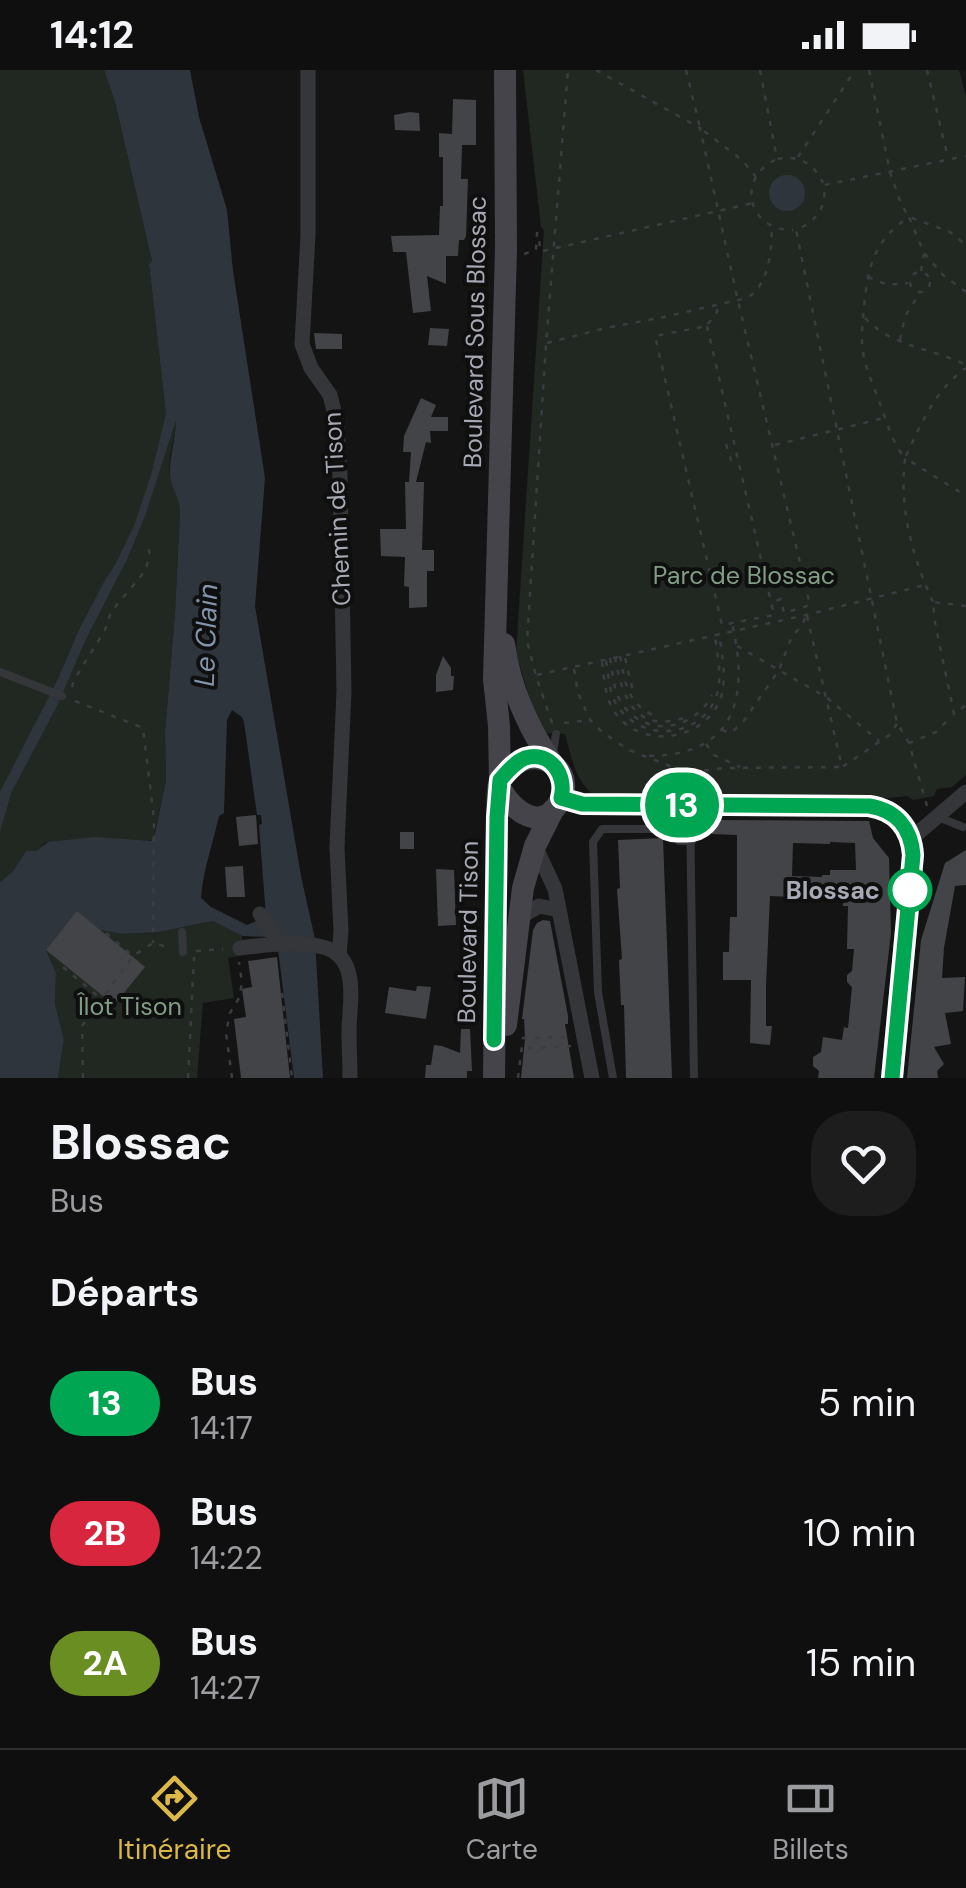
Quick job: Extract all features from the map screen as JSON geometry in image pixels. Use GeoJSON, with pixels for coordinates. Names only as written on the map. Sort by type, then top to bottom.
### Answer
{"type":"FeatureCollection","features":[{"type":"Feature","properties":{"kind":"main road","name":"Boulevard Sous Blossac"},"geometry":{"type":"LineString","coordinates":[[500,784],[494,679],[506,249],[505,70]]}},
{"type":"Feature","properties":{"kind":"main road","name":"Boulevard Sous Blossac"},"geometry":{"type":"LineString","coordinates":[[498,596],[505,652],[518,699],[532,732],[563,779],[564,789],[557,804]]}},
{"type":"Feature","properties":{"kind":"main road"},"geometry":{"type":"LineString","coordinates":[[552,763],[538,757],[523,759],[508,770],[500,784],[514,808],[526,815],[543,815],[557,804],[698,802],[873,807],[896,817],[911,839],[913,855],[892,1078]]}},
{"type":"Feature","properties":{"kind":"main road","name":"Boulevard Tison"},"geometry":{"type":"LineString","coordinates":[[497,1078],[496,857],[500,784]]}},
{"type":"Feature","properties":{"kind":"main road","name":"Boulevard Tison"},"geometry":{"type":"LineString","coordinates":[[497,1078],[523,888],[536,846],[557,804]]}},
{"type":"Feature","properties":{"kind":"main road"},"geometry":{"type":"LineString","coordinates":[[526,815],[536,846]]}},
{"type":"Feature","properties":{"kind":"street","name":"Chemin de Tison"},"geometry":{"type":"LineString","coordinates":[[308,70],[308,235],[302,344],[311,368],[330,395],[338,424],[344,691],[337,846],[339,956],[345,963],[351,988],[350,1078]]}},
{"type":"Feature","properties":{"kind":"street"},"geometry":{"type":"LineString","coordinates":[[911,839],[966,792]]}},
{"type":"Feature","properties":{"kind":"street"},"geometry":{"type":"LineString","coordinates":[[536,846],[559,910],[592,1078]]}},
{"type":"Feature","properties":{"kind":"street"},"geometry":{"type":"LineString","coordinates":[[520,917],[539,906],[559,910]]}},
{"type":"Feature","properties":{"kind":"street"},"geometry":{"type":"LineString","coordinates":[[262,917],[276,945]]}},
{"type":"Feature","properties":{"kind":"street"},"geometry":{"type":"LineString","coordinates":[[240,954],[276,945],[315,946],[339,956]]}},
{"type":"Feature","properties":{"kind":"lane"},"geometry":{"type":"LineString","coordinates":[[0,672],[62,696]]}},
{"type":"Feature","properties":{"kind":"lane"},"geometry":{"type":"LineString","coordinates":[[552,763],[556,734]]}},
{"type":"Feature","properties":{"kind":"lane"},"geometry":{"type":"LineString","coordinates":[[694,1078],[692,841],[698,802]]}},
{"type":"Feature","properties":{"kind":"lane"},"geometry":{"type":"LineString","coordinates":[[935,820],[963,827]]}},
{"type":"Feature","properties":{"kind":"lane"},"geometry":{"type":"LineString","coordinates":[[612,1078],[598,992],[593,842],[602,829],[618,828],[672,830],[679,842],[692,841]]}},
{"type":"Feature","properties":{"kind":"lane"},"geometry":{"type":"LineString","coordinates":[[182,932],[182,952]]}},
{"type":"Feature","properties":{"kind":"path"},"geometry":{"type":"LineString","coordinates":[[568,70],[528,641],[553,725],[590,720]]}},
{"type":"Feature","properties":{"kind":"path"},"geometry":{"type":"LineString","coordinates":[[596,70],[700,128],[742,160],[756,177]]}},
{"type":"Feature","properties":{"kind":"path"},"geometry":{"type":"LineString","coordinates":[[686,70],[810,605],[784,612],[781,599],[771,602]]}},
{"type":"Feature","properties":{"kind":"path"},"geometry":{"type":"LineString","coordinates":[[760,70],[777,159]]}},
{"type":"Feature","properties":{"kind":"path"},"geometry":{"type":"LineString","coordinates":[[798,158],[855,70]]}},
{"type":"Feature","properties":{"kind":"path"},"geometry":{"type":"LineString","coordinates":[[869,70],[890,172],[901,204],[924,253],[943,275],[966,292]]}},
{"type":"Feature","properties":{"kind":"path"},"geometry":{"type":"LineString","coordinates":[[927,70],[948,159]]}},
{"type":"Feature","properties":{"kind":"path"},"geometry":{"type":"LineString","coordinates":[[824,184],[966,156]]}},
{"type":"Feature","properties":{"kind":"path"},"geometry":{"type":"LineString","coordinates":[[798,158],[815,169],[824,184],[824,200],[808,224],[796,230],[781,230],[758,215],[752,203],[752,190],[764,166],[777,159],[798,158]]}},
{"type":"Feature","properties":{"kind":"path"},"geometry":{"type":"LineString","coordinates":[[522,255],[536,250],[537,233],[540,251],[553,250],[752,203]]}},
{"type":"Feature","properties":{"kind":"path"},"geometry":{"type":"LineString","coordinates":[[909,216],[950,232],[966,245]]}},
{"type":"Feature","properties":{"kind":"path"},"geometry":{"type":"LineString","coordinates":[[909,216],[873,258],[867,277],[863,351],[885,417],[905,458],[966,496]]}},
{"type":"Feature","properties":{"kind":"path"},"geometry":{"type":"LineString","coordinates":[[546,344],[738,301],[754,294],[763,280],[771,252],[772,227]]}},
{"type":"Feature","properties":{"kind":"path"},"geometry":{"type":"LineString","coordinates":[[796,230],[897,723],[909,744],[935,820]]}},
{"type":"Feature","properties":{"kind":"path"},"geometry":{"type":"LineString","coordinates":[[921,272],[924,253]]}},
{"type":"Feature","properties":{"kind":"path"},"geometry":{"type":"LineString","coordinates":[[900,342],[905,316],[930,284],[921,272],[913,275],[910,283],[912,289],[921,292]]}},
{"type":"Feature","properties":{"kind":"path"},"geometry":{"type":"LineString","coordinates":[[867,277],[888,285],[910,283]]}},
{"type":"Feature","properties":{"kind":"path"},"geometry":{"type":"LineString","coordinates":[[707,326],[655,336],[722,625],[774,615],[707,326],[716,305]]}},
{"type":"Feature","properties":{"kind":"path"},"geometry":{"type":"LineString","coordinates":[[864,317],[900,342],[948,356],[966,366],[932,402],[905,458],[902,482],[911,546],[933,602],[954,714]]}},
{"type":"Feature","properties":{"kind":"path"},"geometry":{"type":"LineString","coordinates":[[774,445],[885,417]]}},
{"type":"Feature","properties":{"kind":"path"},"geometry":{"type":"LineString","coordinates":[[726,444],[732,467]]}},
{"type":"Feature","properties":{"kind":"path"},"geometry":{"type":"LineString","coordinates":[[729,456],[737,454]]}},
{"type":"Feature","properties":{"kind":"path"},"geometry":{"type":"LineString","coordinates":[[83,1078],[82,1026],[133,956],[154,943],[154,820],[143,728],[69,698],[74,680],[111,612],[146,570],[148,547]]}},
{"type":"Feature","properties":{"kind":"path"},"geometry":{"type":"LineString","coordinates":[[536,676],[926,585]]}},
{"type":"Feature","properties":{"kind":"path"},"geometry":{"type":"LineString","coordinates":[[933,602],[966,606]]}},
{"type":"Feature","properties":{"kind":"path"},"geometry":{"type":"LineString","coordinates":[[720,730],[736,732],[780,670],[792,636],[806,615]]}},
{"type":"Feature","properties":{"kind":"path"},"geometry":{"type":"LineString","coordinates":[[806,615],[842,767]]}},
{"type":"Feature","properties":{"kind":"path"},"geometry":{"type":"LineString","coordinates":[[642,756],[691,750],[705,743],[728,720],[738,698],[740,674],[732,623]]}},
{"type":"Feature","properties":{"kind":"path"},"geometry":{"type":"LineString","coordinates":[[613,658],[610,703],[621,719],[647,734],[676,736],[696,728],[718,703],[724,680],[717,634]]}},
{"type":"Feature","properties":{"kind":"path"},"geometry":{"type":"LineString","coordinates":[[737,646],[826,697],[880,742]]}},
{"type":"Feature","properties":{"kind":"path"},"geometry":{"type":"LineString","coordinates":[[613,658],[627,672],[634,695]]}},
{"type":"Feature","properties":{"kind":"path"},"geometry":{"type":"LineString","coordinates":[[613,658],[614,684],[622,702],[644,722],[663,727],[680,725],[701,712],[712,695]]}},
{"type":"Feature","properties":{"kind":"path"},"geometry":{"type":"LineString","coordinates":[[613,658],[630,697],[654,715]]}},
{"type":"Feature","properties":{"kind":"path"},"geometry":{"type":"LineString","coordinates":[[613,658],[621,688],[634,709],[663,722],[686,717]]}},
{"type":"Feature","properties":{"kind":"path"},"geometry":{"type":"LineString","coordinates":[[573,667],[578,693],[590,720],[616,742],[679,770],[842,767],[892,734],[897,723]]}},
{"type":"Feature","properties":{"kind":"path"},"geometry":{"type":"LineString","coordinates":[[909,744],[936,732],[966,705]]}},
{"type":"Feature","properties":{"kind":"path"},"geometry":{"type":"LineString","coordinates":[[705,743],[714,754],[744,768]]}},
{"type":"Feature","properties":{"kind":"path"},"geometry":{"type":"LineString","coordinates":[[775,767],[782,760]]}},
{"type":"Feature","properties":{"kind":"path"},"geometry":{"type":"LineString","coordinates":[[106,934],[133,956]]}},
{"type":"Feature","properties":{"kind":"path"},"geometry":{"type":"LineString","coordinates":[[188,1078],[195,951],[240,954],[242,982],[226,1033],[232,1078]]}},
{"type":"Feature","properties":{"kind":"path"},"geometry":{"type":"LineString","coordinates":[[63,967],[101,998]]}},
{"type":"Feature","properties":{"kind":"path"},"geometry":{"type":"LineString","coordinates":[[282,992],[292,1078]]}},
{"type":"Feature","properties":{"kind":"path"},"geometry":{"type":"LineString","coordinates":[[518,1078],[523,1038],[570,1036]]}},
{"type":"Feature","properties":{"kind":"path"},"geometry":{"type":"LineString","coordinates":[[545,1038],[546,1048]]}},
{"type":"Feature","properties":{"kind":"path"},"geometry":{"type":"LineString","coordinates":[[528,1048],[571,1046]]}},
{"type":"Feature","properties":{"kind":"green space"},"geometry":{"type":"Polygon","coordinates":[[[0,70],[104,70],[152,261],[149,264],[166,413],[177,421],[169,466],[180,512],[165,732],[166,780],[153,839],[46,842],[36,851],[26,851],[0,882],[0,70]]]}},
{"type":"Feature","properties":{"kind":"green space","name":"Parc de Blossac"},"geometry":{"type":"Polygon","coordinates":[[[523,70],[959,70],[966,97],[966,775],[952,787],[913,800],[907,796],[594,795],[578,775],[565,734],[545,733],[533,709],[516,653],[544,230],[523,70]]]}},
{"type":"Feature","properties":{"kind":"green space","name":"Îlot Tison"},"geometry":{"type":"Polygon","coordinates":[[[77,911],[99,930],[122,934],[159,932],[214,921],[242,936],[243,955],[228,958],[234,998],[203,1003],[197,1078],[58,1078],[64,1040],[55,1004],[56,973],[46,950],[77,911]]]}},
{"type":"Feature","properties":{"kind":"water","name":"Le Clain"},"geometry":{"type":"Polygon","coordinates":[[[104,70],[190,70],[199,117],[227,210],[265,478],[255,606],[315,939],[323,1078],[294,1078],[278,949],[270,937],[242,936],[213,921],[159,932],[122,934],[99,930],[77,912],[46,950],[56,973],[55,1004],[64,1040],[58,1078],[0,1078],[0,882],[26,851],[36,851],[48,842],[95,837],[151,841],[166,780],[165,732],[180,512],[170,476],[176,420],[127,559],[11,793],[0,832],[0,792],[134,526],[166,414],[149,264],[152,261],[104,70]],[[232,710],[227,720],[224,813],[219,816],[201,898],[247,925],[266,917],[261,815],[257,815],[242,717],[232,710]]]}},
{"type":"Feature","properties":{"kind":"water"},"geometry":{"type":"Polygon","coordinates":[[[787,175],[800,180],[805,193],[800,206],[787,211],[774,206],[769,193],[774,180],[787,175]]]}},
{"type":"Feature","properties":{"kind":"building"},"geometry":{"type":"Polygon","coordinates":[[[453,99],[476,100],[476,145],[462,145],[461,179],[468,179],[466,236],[459,240],[458,256],[446,256],[446,284],[427,276],[431,311],[413,313],[406,252],[393,252],[391,236],[439,235],[443,157],[439,157],[439,133],[452,134],[453,99]]]}},
{"type":"Feature","properties":{"kind":"building"},"geometry":{"type":"Polygon","coordinates":[[[419,113],[420,131],[395,130],[394,115],[419,113]]]}},
{"type":"Feature","properties":{"kind":"building"},"geometry":{"type":"Polygon","coordinates":[[[430,328],[449,329],[447,346],[428,345],[430,328]]]}},
{"type":"Feature","properties":{"kind":"building"},"geometry":{"type":"Polygon","coordinates":[[[314,333],[342,334],[342,349],[316,349],[314,333]]]}},
{"type":"Feature","properties":{"kind":"building"},"geometry":{"type":"Polygon","coordinates":[[[421,398],[436,405],[431,417],[448,417],[448,431],[430,431],[431,443],[426,442],[416,482],[424,482],[422,550],[434,550],[434,571],[427,571],[427,607],[409,608],[409,587],[404,586],[405,557],[381,556],[380,529],[406,529],[405,482],[409,482],[411,452],[403,452],[404,436],[421,398]]]}},
{"type":"Feature","properties":{"kind":"building"},"geometry":{"type":"Polygon","coordinates":[[[443,656],[454,676],[453,690],[436,692],[436,675],[443,656]]]}},
{"type":"Feature","properties":{"kind":"building"},"geometry":{"type":"Polygon","coordinates":[[[256,815],[258,844],[239,846],[236,817],[256,815]]]}},
{"type":"Feature","properties":{"kind":"building"},"geometry":{"type":"Polygon","coordinates":[[[713,820],[869,821],[873,838],[889,858],[891,933],[874,1078],[818,1078],[819,1071],[813,1066],[823,1037],[842,1040],[844,1027],[848,1028],[852,987],[847,975],[852,971],[854,949],[847,949],[848,906],[843,906],[843,892],[791,890],[791,897],[770,896],[766,1026],[772,1026],[770,1045],[750,1043],[751,980],[723,980],[723,952],[729,952],[730,917],[737,917],[737,835],[712,834],[713,820]],[[793,843],[792,876],[822,877],[830,875],[830,870],[856,870],[855,843],[793,843]]]}},
{"type":"Feature","properties":{"kind":"building"},"geometry":{"type":"Polygon","coordinates":[[[400,832],[414,832],[414,849],[400,849],[400,832]]]}},
{"type":"Feature","properties":{"kind":"building"},"geometry":{"type":"Polygon","coordinates":[[[663,838],[672,1078],[626,1078],[619,960],[622,959],[618,840],[663,838]]]}},
{"type":"Feature","properties":{"kind":"building"},"geometry":{"type":"Polygon","coordinates":[[[966,850],[966,885],[955,886],[942,978],[965,977],[963,1011],[945,1013],[951,1044],[934,1047],[944,1064],[937,1071],[938,1078],[907,1078],[921,940],[945,863],[966,850]]]}},
{"type":"Feature","properties":{"kind":"building"},"geometry":{"type":"Polygon","coordinates":[[[243,866],[245,897],[227,897],[225,867],[243,866]]]}},
{"type":"Feature","properties":{"kind":"building"},"geometry":{"type":"Polygon","coordinates":[[[436,869],[454,870],[456,925],[438,926],[436,869]]]}},
{"type":"Feature","properties":{"kind":"building"},"geometry":{"type":"Polygon","coordinates":[[[77,911],[145,967],[114,1005],[46,950],[77,911]]]}},
{"type":"Feature","properties":{"kind":"building"},"geometry":{"type":"Polygon","coordinates":[[[543,920],[550,921],[568,1016],[565,1024],[574,1078],[521,1078],[525,1039],[522,1019],[533,930],[543,920]]]}},
{"type":"Feature","properties":{"kind":"building"},"geometry":{"type":"Polygon","coordinates":[[[277,957],[290,1078],[241,1078],[234,1019],[246,1017],[242,989],[252,987],[248,961],[277,957]]]}},
{"type":"Feature","properties":{"kind":"building"},"geometry":{"type":"Polygon","coordinates":[[[417,986],[431,987],[426,1019],[385,1013],[389,987],[416,991],[417,986]]]}},
{"type":"Feature","properties":{"kind":"building"},"geometry":{"type":"Polygon","coordinates":[[[460,988],[476,988],[475,1008],[461,1008],[460,988]]]}},
{"type":"Feature","properties":{"kind":"building"},"geometry":{"type":"Polygon","coordinates":[[[461,1029],[470,1029],[472,1071],[467,1071],[467,1078],[425,1078],[434,1045],[460,1053],[461,1029]]]}},
{"type":"Feature","properties":{"kind":"bus line","name":"13"},"geometry":{"type":"LineString","coordinates":[[494,1040],[500,780],[519,762],[538,757],[558,770],[564,784],[561,798],[582,804],[869,806],[900,820],[910,836],[913,855],[892,1078]]}},
{"type":"Feature","properties":{"kind":"place","name":"Blossac"},"geometry":{"type":"Point","coordinates":[910,890]}}]}
